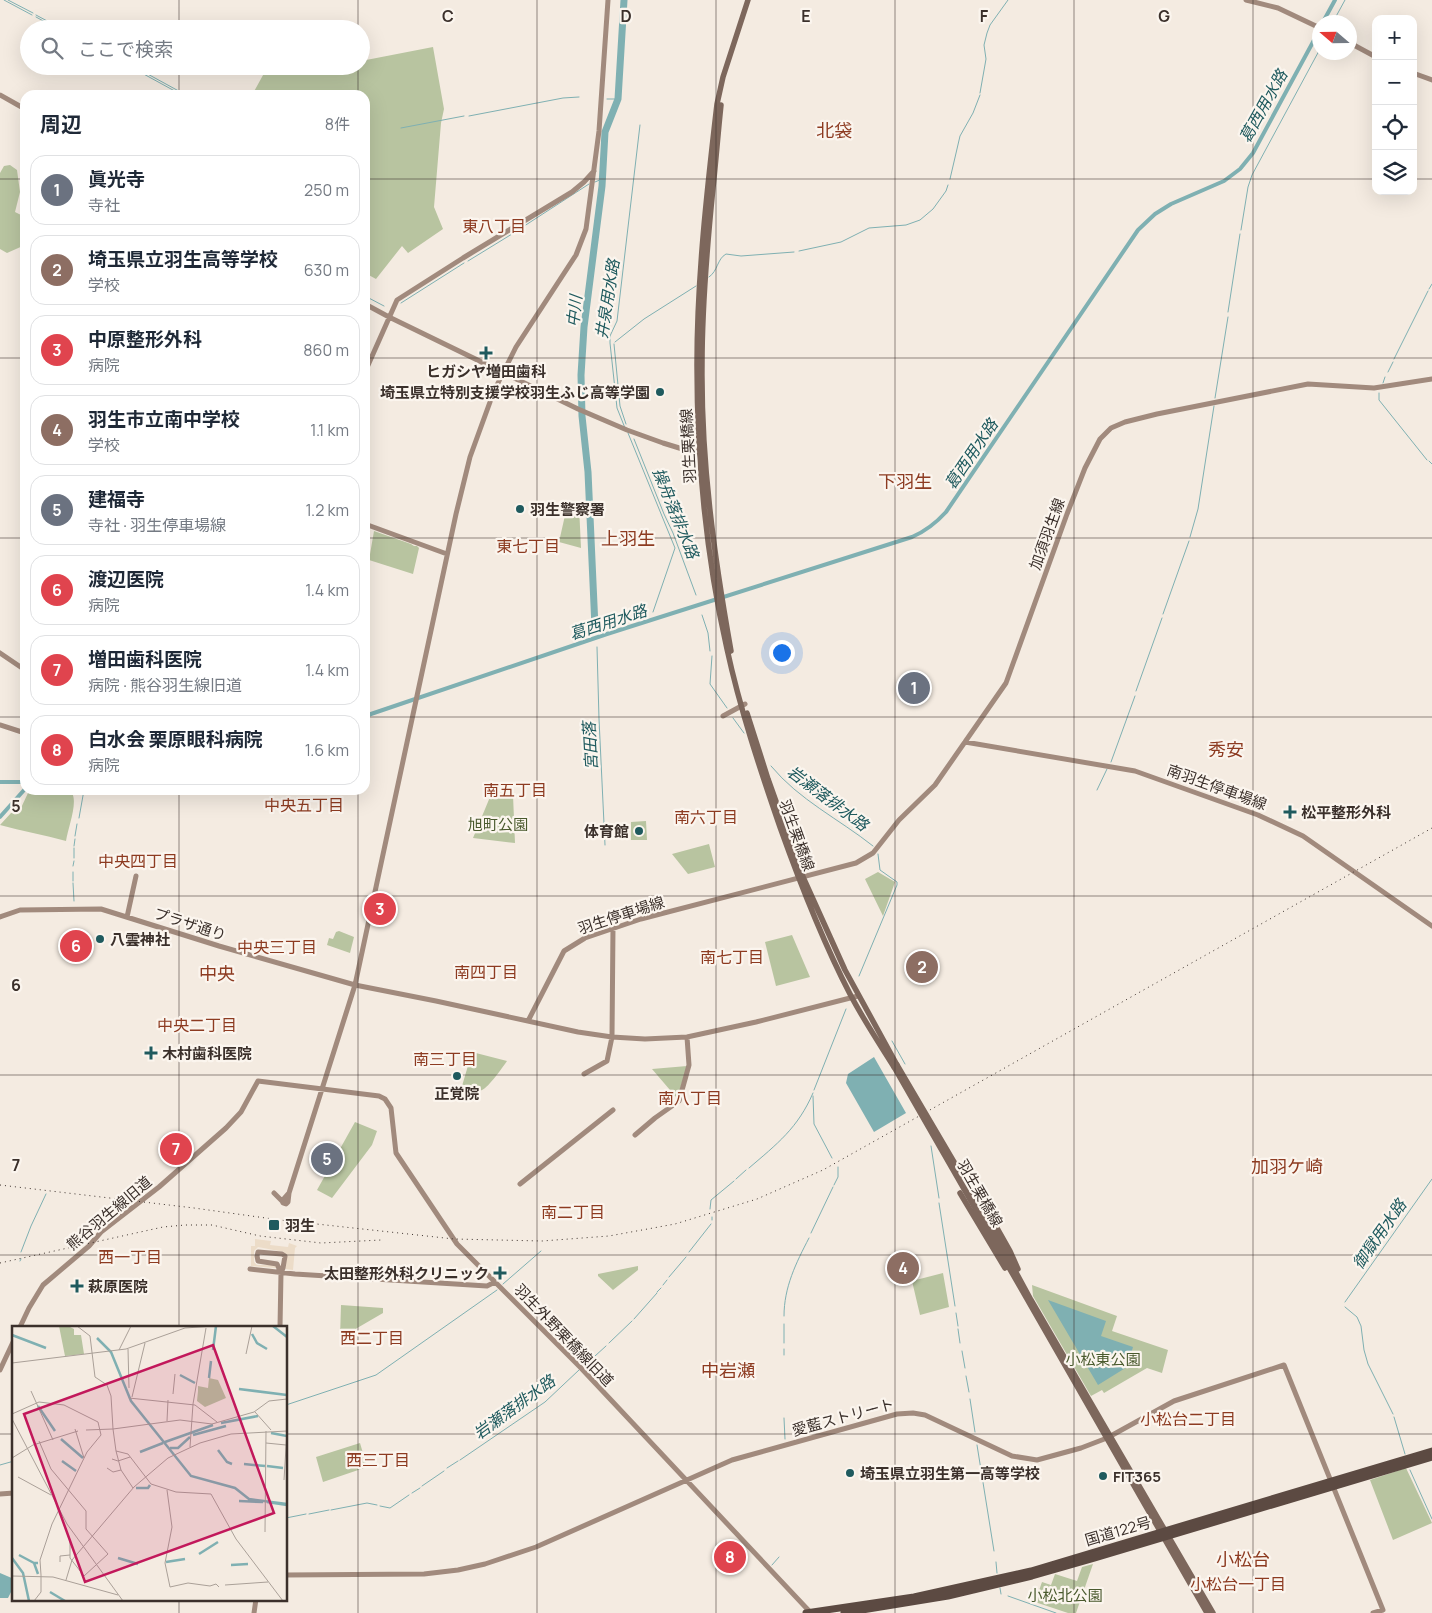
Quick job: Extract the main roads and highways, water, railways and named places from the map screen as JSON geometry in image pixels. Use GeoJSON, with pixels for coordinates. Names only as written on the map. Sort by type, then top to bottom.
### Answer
{"type":"FeatureCollection","features":[{"type":"Feature","properties":{"kind":"highway","name":"国道122号"},"geometry":{"type":"LineString","coordinates":[[1332,1484],[1432,1451]]}},
{"type":"Feature","properties":{"kind":"highway","name":"国道122号"},"geometry":{"type":"LineString","coordinates":[[844,1613],[910,1603],[1001,1584],[1332,1484],[1432,1457]]}},
{"type":"Feature","properties":{"kind":"highway","name":"国道122号"},"geometry":{"type":"LineString","coordinates":[[806,1613],[947,1591],[1031,1571],[1165,1534]]}},
{"type":"Feature","properties":{"kind":"main road","name":"羽生栗橋線"},"geometry":{"type":"LineString","coordinates":[[748,0],[723,77],[717,104],[700,282],[697,365],[705,513],[718,607],[743,705],[801,878],[855,996],[1165,1534]]}},
{"type":"Feature","properties":{"kind":"main road","name":"羽生栗橋線"},"geometry":{"type":"LineString","coordinates":[[702,452],[704,300],[721,106],[726,80],[751,0]]}},
{"type":"Feature","properties":{"kind":"main road"},"geometry":{"type":"LineString","coordinates":[[975,1189],[1010,1251],[1030,1301]]}},
{"type":"Feature","properties":{"kind":"main road"},"geometry":{"type":"LineString","coordinates":[[960,1193],[996,1254],[1030,1301]]}},
{"type":"Feature","properties":{"kind":"main road"},"geometry":{"type":"LineString","coordinates":[[1165,1534],[1207,1613]]}},
{"type":"Feature","properties":{"kind":"main road"},"geometry":{"type":"LineString","coordinates":[[1165,1534],[1213,1613]]}},
{"type":"Feature","properties":{"kind":"water"},"geometry":{"type":"Polygon","coordinates":[[[874,1057],[906,1113],[874,1132],[846,1083],[848,1074],[874,1057]]]}},
{"type":"Feature","properties":{"kind":"water"},"geometry":{"type":"Polygon","coordinates":[[[1048,1300],[1106,1321],[1101,1336],[1133,1347],[1127,1367],[1098,1385],[1048,1300]]]}},
{"type":"Feature","properties":{"kind":"water"},"geometry":{"type":"Polygon","coordinates":[[[0,1573],[12,1578],[12,1590],[8,1598],[0,1598],[0,1573]]]}},
{"type":"Feature","properties":{"kind":"waterway"},"geometry":{"type":"LineString","coordinates":[[4,0],[32,15]]}},
{"type":"Feature","properties":{"kind":"waterway"},"geometry":{"type":"LineString","coordinates":[[8,0],[33,13]]}},
{"type":"Feature","properties":{"kind":"waterway","name":"中川"},"geometry":{"type":"LineString","coordinates":[[595,627],[588,472],[582,416],[581,375],[584,327],[602,186],[605,132],[618,99],[624,0]]}},
{"type":"Feature","properties":{"kind":"waterway","name":"操舟落排水路"},"geometry":{"type":"LineString","coordinates":[[980,93],[986,59],[984,45],[987,33],[990,25],[1008,0]]}},
{"type":"Feature","properties":{"kind":"waterway","name":"葛西用水路"},"geometry":{"type":"LineString","coordinates":[[1327,15],[1335,0]]}},
{"type":"Feature","properties":{"kind":"waterway"},"geometry":{"type":"LineString","coordinates":[[1337,15],[1345,0]]}},
{"type":"Feature","properties":{"kind":"waterway"},"geometry":{"type":"LineString","coordinates":[[36,15],[45,20]]}},
{"type":"Feature","properties":{"kind":"waterway"},"geometry":{"type":"LineString","coordinates":[[36,17],[42,20]]}},
{"type":"Feature","properties":{"kind":"waterway","name":"葛西用水路"},"geometry":{"type":"LineString","coordinates":[[370,714],[607,634],[912,537],[922,532],[946,512],[1138,230],[1155,214],[1171,204],[1224,181],[1240,169],[1253,153],[1312,44]]}},
{"type":"Feature","properties":{"kind":"waterway"},"geometry":{"type":"LineString","coordinates":[[1241,230],[1248,187],[1252,175],[1314,60]]}},
{"type":"Feature","properties":{"kind":"waterway"},"geometry":{"type":"LineString","coordinates":[[145,75],[173,90]]}},
{"type":"Feature","properties":{"kind":"waterway"},"geometry":{"type":"LineString","coordinates":[[149,75],[177,90]]}},
{"type":"Feature","properties":{"kind":"waterway","name":"操舟落排水路"},"geometry":{"type":"LineString","coordinates":[[950,179],[960,136],[973,113],[980,95]]}},
{"type":"Feature","properties":{"kind":"waterway"},"geometry":{"type":"LineString","coordinates":[[469,116],[563,98],[579,97]]}},
{"type":"Feature","properties":{"kind":"waterway"},"geometry":{"type":"LineString","coordinates":[[607,99],[618,99]]}},
{"type":"Feature","properties":{"kind":"waterway"},"geometry":{"type":"LineString","coordinates":[[401,128],[464,116]]}},
{"type":"Feature","properties":{"kind":"waterway","name":"井泉用水路"},"geometry":{"type":"LineString","coordinates":[[625,428],[617,408],[610,336],[617,321],[640,125]]}},
{"type":"Feature","properties":{"kind":"waterway","name":"中川"},"geometry":{"type":"LineString","coordinates":[[595,182],[602,179]]}},
{"type":"Feature","properties":{"kind":"waterway"},"geometry":{"type":"LineString","coordinates":[[515,232],[589,184]]}},
{"type":"Feature","properties":{"kind":"waterway","name":"操舟落排水路"},"geometry":{"type":"LineString","coordinates":[[799,251],[841,242],[869,228],[906,225],[920,220],[933,209],[948,185]]}},
{"type":"Feature","properties":{"kind":"waterway"},"geometry":{"type":"LineString","coordinates":[[468,261],[512,234]]}},
{"type":"Feature","properties":{"kind":"waterway"},"geometry":{"type":"LineString","coordinates":[[1228,312],[1240,234]]}},
{"type":"Feature","properties":{"kind":"waterway","name":"操舟落排水路"},"geometry":{"type":"LineString","coordinates":[[709,277],[726,254],[741,256],[794,252]]}},
{"type":"Feature","properties":{"kind":"waterway"},"geometry":{"type":"LineString","coordinates":[[401,303],[464,263]]}},
{"type":"Feature","properties":{"kind":"waterway"},"geometry":{"type":"LineString","coordinates":[[1429,289],[1432,284]]}},
{"type":"Feature","properties":{"kind":"waterway","name":"操舟落排水路"},"geometry":{"type":"LineString","coordinates":[[615,342],[644,319],[696,286]]}},
{"type":"Feature","properties":{"kind":"waterway"},"geometry":{"type":"LineString","coordinates":[[1394,359],[1428,291]]}},
{"type":"Feature","properties":{"kind":"waterway"},"geometry":{"type":"LineString","coordinates":[[370,299],[384,306]]}},
{"type":"Feature","properties":{"kind":"waterway"},"geometry":{"type":"LineString","coordinates":[[1215,398],[1228,317]]}},
{"type":"Feature","properties":{"kind":"waterway","name":"井泉用水路"},"geometry":{"type":"LineString","coordinates":[[614,344],[620,406],[626,424]]}},
{"type":"Feature","properties":{"kind":"waterway"},"geometry":{"type":"LineString","coordinates":[[1388,372],[1393,362]]}},
{"type":"Feature","properties":{"kind":"waterway"},"geometry":{"type":"LineString","coordinates":[[1383,383],[1385,377]]}},
{"type":"Feature","properties":{"kind":"waterway"},"geometry":{"type":"LineString","coordinates":[[1379,393],[1379,400],[1427,460]]}},
{"type":"Feature","properties":{"kind":"waterway"},"geometry":{"type":"LineString","coordinates":[[1190,537],[1198,509],[1214,406]]}},
{"type":"Feature","properties":{"kind":"waterway","name":"操舟落排水路"},"geometry":{"type":"LineString","coordinates":[[628,433],[675,548],[653,612]]}},
{"type":"Feature","properties":{"kind":"waterway","name":"操舟落排水路"},"geometry":{"type":"LineString","coordinates":[[634,439],[673,533],[696,595]]}},
{"type":"Feature","properties":{"kind":"waterway"},"geometry":{"type":"LineString","coordinates":[[1429,461],[1432,464]]}},
{"type":"Feature","properties":{"kind":"waterway"},"geometry":{"type":"LineString","coordinates":[[1163,614],[1189,541]]}},
{"type":"Feature","properties":{"kind":"waterway","name":"岩瀬落排水路"},"geometry":{"type":"LineString","coordinates":[[702,615],[708,633],[710,651]]}},
{"type":"Feature","properties":{"kind":"waterway"},"geometry":{"type":"LineString","coordinates":[[1136,691],[1162,618]]}},
{"type":"Feature","properties":{"kind":"waterway","name":"宮田落"},"geometry":{"type":"LineString","coordinates":[[597,647],[605,845]]}},
{"type":"Feature","properties":{"kind":"waterway","name":"岩瀬落排水路"},"geometry":{"type":"LineString","coordinates":[[712,656],[710,684],[727,708]]}},
{"type":"Feature","properties":{"kind":"waterway"},"geometry":{"type":"LineString","coordinates":[[1111,762],[1135,696]]}},
{"type":"Feature","properties":{"kind":"waterway","name":"岩瀬落排水路"},"geometry":{"type":"LineString","coordinates":[[733,718],[744,733]]}},
{"type":"Feature","properties":{"kind":"waterway","name":"岩瀬落排水路"},"geometry":{"type":"LineString","coordinates":[[771,766],[794,789],[873,846]]}},
{"type":"Feature","properties":{"kind":"waterway"},"geometry":{"type":"LineString","coordinates":[[1097,790],[1107,769]]}},
{"type":"Feature","properties":{"kind":"waterway","name":"葛西用水路"},"geometry":{"type":"LineString","coordinates":[[0,782],[20,782]]}},
{"type":"Feature","properties":{"kind":"waterway"},"geometry":{"type":"LineString","coordinates":[[0,817],[20,795]]}},
{"type":"Feature","properties":{"kind":"waterway"},"geometry":{"type":"LineString","coordinates":[[79,818],[83,795]]}},
{"type":"Feature","properties":{"kind":"waterway"},"geometry":{"type":"LineString","coordinates":[[75,836],[77,824]]}},
{"type":"Feature","properties":{"kind":"waterway"},"geometry":{"type":"LineString","coordinates":[[74,846],[75,839]]}},
{"type":"Feature","properties":{"kind":"waterway"},"geometry":{"type":"LineString","coordinates":[[74,848],[74,858]]}},
{"type":"Feature","properties":{"kind":"waterway","name":"岩瀬落排水路"},"geometry":{"type":"LineString","coordinates":[[859,976],[897,885],[897,882],[880,870],[878,854]]}},
{"type":"Feature","properties":{"kind":"waterway"},"geometry":{"type":"LineString","coordinates":[[73,866],[74,861]]}},
{"type":"Feature","properties":{"kind":"waterway"},"geometry":{"type":"LineString","coordinates":[[73,872],[73,881]]}},
{"type":"Feature","properties":{"kind":"waterway"},"geometry":{"type":"LineString","coordinates":[[73,883],[74,901]]}},
{"type":"Feature","properties":{"kind":"waterway","name":"岩瀬落排水路"},"geometry":{"type":"LineString","coordinates":[[814,1090],[846,1009]]}},
{"type":"Feature","properties":{"kind":"waterway"},"geometry":{"type":"LineString","coordinates":[[892,1041],[905,1064]]}},
{"type":"Feature","properties":{"kind":"waterway","name":"岩瀬落排水路"},"geometry":{"type":"LineString","coordinates":[[749,1168],[778,1143],[794,1126],[813,1093]]}},
{"type":"Feature","properties":{"kind":"waterway"},"geometry":{"type":"LineString","coordinates":[[813,1096],[814,1124],[832,1158]]}},
{"type":"Feature","properties":{"kind":"waterway"},"geometry":{"type":"LineString","coordinates":[[931,1146],[939,1198]]}},
{"type":"Feature","properties":{"kind":"waterway"},"geometry":{"type":"LineString","coordinates":[[834,1185],[838,1177],[838,1167]]}},
{"type":"Feature","properties":{"kind":"waterway","name":"岩瀬落排水路"},"geometry":{"type":"LineString","coordinates":[[736,1179],[746,1170]]}},
{"type":"Feature","properties":{"kind":"waterway","name":"御獄用水路"},"geometry":{"type":"LineString","coordinates":[[1345,1302],[1432,1179]]}},
{"type":"Feature","properties":{"kind":"waterway","name":"岩瀬落排水路"},"geometry":{"type":"LineString","coordinates":[[710,1209],[711,1200],[734,1181]]}},
{"type":"Feature","properties":{"kind":"waterway"},"geometry":{"type":"LineString","coordinates":[[811,1233],[833,1187]]}},
{"type":"Feature","properties":{"kind":"waterway"},"geometry":{"type":"LineString","coordinates":[[21,1252],[46,1194]]}},
{"type":"Feature","properties":{"kind":"waterway"},"geometry":{"type":"LineString","coordinates":[[939,1203],[955,1306]]}},
{"type":"Feature","properties":{"kind":"waterway","name":"岩瀬落排水路"},"geometry":{"type":"LineString","coordinates":[[689,1252],[711,1224]]}},
{"type":"Feature","properties":{"kind":"waterway"},"geometry":{"type":"LineString","coordinates":[[784,1316],[788,1285],[809,1238]]}},
{"type":"Feature","properties":{"kind":"waterway"},"geometry":{"type":"LineString","coordinates":[[503,1284],[541,1251]]}},
{"type":"Feature","properties":{"kind":"waterway","name":"岩瀬落排水路"},"geometry":{"type":"LineString","coordinates":[[669,1277],[686,1257]]}},
{"type":"Feature","properties":{"kind":"waterway","name":"岩瀬落排水路"},"geometry":{"type":"LineString","coordinates":[[663,1285],[667,1280]]}},
{"type":"Feature","properties":{"kind":"waterway","name":"岩瀬落排水路"},"geometry":{"type":"LineString","coordinates":[[657,1292],[661,1288]]}},
{"type":"Feature","properties":{"kind":"waterway"},"geometry":{"type":"LineString","coordinates":[[288,1404],[376,1375],[497,1290]]}},
{"type":"Feature","properties":{"kind":"waterway","name":"岩瀬落排水路"},"geometry":{"type":"LineString","coordinates":[[634,1319],[657,1293]]}},
{"type":"Feature","properties":{"kind":"waterway","name":"御獄用水路"},"geometry":{"type":"LineString","coordinates":[[1345,1307],[1357,1317],[1361,1326],[1368,1364],[1393,1414]]}},
{"type":"Feature","properties":{"kind":"waterway"},"geometry":{"type":"LineString","coordinates":[[956,1313],[958,1326]]}},
{"type":"Feature","properties":{"kind":"waterway","name":"岩瀬落排水路"},"geometry":{"type":"LineString","coordinates":[[609,1343],[632,1321]]}},
{"type":"Feature","properties":{"kind":"waterway"},"geometry":{"type":"LineString","coordinates":[[784,1324],[784,1343]]}},
{"type":"Feature","properties":{"kind":"waterway"},"geometry":{"type":"LineString","coordinates":[[958,1329],[960,1343]]}},
{"type":"Feature","properties":{"kind":"waterway","name":"岩瀬落排水路"},"geometry":{"type":"LineString","coordinates":[[584,1366],[606,1346]]}},
{"type":"Feature","properties":{"kind":"waterway"},"geometry":{"type":"LineString","coordinates":[[784,1349],[784,1355]]}},
{"type":"Feature","properties":{"kind":"waterway"},"geometry":{"type":"LineString","coordinates":[[962,1351],[965,1368]]}},
{"type":"Feature","properties":{"kind":"waterway","name":"岩瀬落排水路"},"geometry":{"type":"LineString","coordinates":[[460,1460],[545,1402],[579,1370]]}},
{"type":"Feature","properties":{"kind":"waterway"},"geometry":{"type":"LineString","coordinates":[[966,1376],[969,1392]]}},
{"type":"Feature","properties":{"kind":"waterway"},"geometry":{"type":"LineString","coordinates":[[970,1399],[975,1432]]}},
{"type":"Feature","properties":{"kind":"waterway","name":"御獄用水路"},"geometry":{"type":"LineString","coordinates":[[1394,1417],[1405,1454]]}},
{"type":"Feature","properties":{"kind":"waterway"},"geometry":{"type":"LineString","coordinates":[[784,1418],[785,1439]]}},
{"type":"Feature","properties":{"kind":"waterway"},"geometry":{"type":"LineString","coordinates":[[977,1445],[994,1551]]}},
{"type":"Feature","properties":{"kind":"waterway","name":"岩瀬落排水路"},"geometry":{"type":"LineString","coordinates":[[447,1468],[458,1461]]}},
{"type":"Feature","properties":{"kind":"waterway"},"geometry":{"type":"LineString","coordinates":[[0,1465],[12,1462]]}},
{"type":"Feature","properties":{"kind":"waterway","name":"御獄用水路"},"geometry":{"type":"LineString","coordinates":[[1410,1470],[1432,1519]]}},
{"type":"Feature","properties":{"kind":"waterway","name":"岩瀬落排水路"},"geometry":{"type":"LineString","coordinates":[[422,1486],[444,1471]]}},
{"type":"Feature","properties":{"kind":"waterway","name":"岩瀬落排水路"},"geometry":{"type":"LineString","coordinates":[[412,1493],[420,1488]]}},
{"type":"Feature","properties":{"kind":"waterway","name":"岩瀬落排水路"},"geometry":{"type":"LineString","coordinates":[[380,1506],[390,1508],[409,1495]]}},
{"type":"Feature","properties":{"kind":"waterway","name":"岩瀬落排水路"},"geometry":{"type":"LineString","coordinates":[[331,1510],[367,1503],[377,1505]]}},
{"type":"Feature","properties":{"kind":"waterway","name":"岩瀬落排水路"},"geometry":{"type":"LineString","coordinates":[[309,1514],[329,1510]]}},
{"type":"Feature","properties":{"kind":"waterway","name":"岩瀬落排水路"},"geometry":{"type":"LineString","coordinates":[[288,1518],[306,1514]]}},
{"type":"Feature","properties":{"kind":"waterway"},"geometry":{"type":"LineString","coordinates":[[772,1565],[779,1557]]}},
{"type":"Feature","properties":{"kind":"waterway"},"geometry":{"type":"LineString","coordinates":[[996,1562],[997,1573]]}},
{"type":"Feature","properties":{"kind":"waterway"},"geometry":{"type":"LineString","coordinates":[[1000,1588],[1001,1594]]}},
{"type":"Feature","properties":{"kind":"waterway"},"geometry":{"type":"LineString","coordinates":[[1008,1596],[1056,1613]]}},
{"type":"Feature","properties":{"kind":"railway"},"geometry":{"type":"LineString","coordinates":[[0,1185],[280,1220],[454,1239],[542,1241],[609,1236],[675,1224],[757,1199],[823,1170],[1432,828]]}},
{"type":"Feature","properties":{"kind":"railway"},"geometry":{"type":"LineString","coordinates":[[0,1263],[163,1227],[185,1225],[212,1225],[260,1236],[321,1243],[381,1240]]}},
{"type":"Feature","properties":{"kind":"place","name":"ヒガシヤ増田歯科"},"geometry":{"type":"Point","coordinates":[486,353]}},
{"type":"Feature","properties":{"kind":"place","name":"埼玉県立特別支援学校羽生ふじ高等学園"},"geometry":{"type":"Point","coordinates":[660,392]}},
{"type":"Feature","properties":{"kind":"place","name":"羽生警察署"},"geometry":{"type":"Point","coordinates":[520,509]}},
{"type":"Feature","properties":{"kind":"place","name":"眞光寺"},"geometry":{"type":"Point","coordinates":[914,688]}},
{"type":"Feature","properties":{"kind":"place","name":"松平整形外科"},"geometry":{"type":"Point","coordinates":[1290,812]}},
{"type":"Feature","properties":{"kind":"place","name":"体育館"},"geometry":{"type":"Point","coordinates":[639,831]}},
{"type":"Feature","properties":{"kind":"place","name":"中原整形外科"},"geometry":{"type":"Point","coordinates":[380,909]}},
{"type":"Feature","properties":{"kind":"place","name":"八雲神社"},"geometry":{"type":"Point","coordinates":[100,939]}},
{"type":"Feature","properties":{"kind":"place","name":"渡辺医院"},"geometry":{"type":"Point","coordinates":[76,946]}},
{"type":"Feature","properties":{"kind":"place","name":"埼玉県立羽生高等学校"},"geometry":{"type":"Point","coordinates":[922,967]}},
{"type":"Feature","properties":{"kind":"place","name":"木村歯科医院"},"geometry":{"type":"Point","coordinates":[151,1053]}},
{"type":"Feature","properties":{"kind":"place","name":"正覚院"},"geometry":{"type":"Point","coordinates":[457,1076]}},
{"type":"Feature","properties":{"kind":"place","name":"増田歯科医院"},"geometry":{"type":"Point","coordinates":[176,1149]}},
{"type":"Feature","properties":{"kind":"place","name":"建福寺"},"geometry":{"type":"Point","coordinates":[327,1159]}},
{"type":"Feature","properties":{"kind":"place","name":"羽生"},"geometry":{"type":"Point","coordinates":[274,1225]}},
{"type":"Feature","properties":{"kind":"place","name":"羽生市立南中学校"},"geometry":{"type":"Point","coordinates":[903,1268]}},
{"type":"Feature","properties":{"kind":"place","name":"太田整形外科クリニック"},"geometry":{"type":"Point","coordinates":[500,1273]}},
{"type":"Feature","properties":{"kind":"place","name":"萩原医院"},"geometry":{"type":"Point","coordinates":[77,1286]}},
{"type":"Feature","properties":{"kind":"place","name":"埼玉県立羽生第一高等学校"},"geometry":{"type":"Point","coordinates":[850,1473]}},
{"type":"Feature","properties":{"kind":"place","name":"FIT365"},"geometry":{"type":"Point","coordinates":[1103,1476]}},
{"type":"Feature","properties":{"kind":"place","name":"白水会 栗原眼科病院"},"geometry":{"type":"Point","coordinates":[730,1557]}},
{"type":"Feature","properties":{"kind":"district","name":"北袋"},"geometry":{"type":"Point","coordinates":[834,130]}},
{"type":"Feature","properties":{"kind":"district","name":"東八丁目"},"geometry":{"type":"Point","coordinates":[494,226]}},
{"type":"Feature","properties":{"kind":"district","name":"下羽生"},"geometry":{"type":"Point","coordinates":[905,481]}},
{"type":"Feature","properties":{"kind":"district","name":"上羽生"},"geometry":{"type":"Point","coordinates":[628,538]}},
{"type":"Feature","properties":{"kind":"district","name":"東七丁目"},"geometry":{"type":"Point","coordinates":[528,546]}},
{"type":"Feature","properties":{"kind":"district","name":"秀安"},"geometry":{"type":"Point","coordinates":[1226,749]}},
{"type":"Feature","properties":{"kind":"district","name":"南五丁目"},"geometry":{"type":"Point","coordinates":[515,790]}},
{"type":"Feature","properties":{"kind":"district","name":"中央五丁目"},"geometry":{"type":"Point","coordinates":[304,805]}},
{"type":"Feature","properties":{"kind":"district","name":"南六丁目"},"geometry":{"type":"Point","coordinates":[706,817]}},
{"type":"Feature","properties":{"kind":"district","name":"中央四丁目"},"geometry":{"type":"Point","coordinates":[138,861]}},
{"type":"Feature","properties":{"kind":"district","name":"中央三丁目"},"geometry":{"type":"Point","coordinates":[277,947]}},
{"type":"Feature","properties":{"kind":"district","name":"南七丁目"},"geometry":{"type":"Point","coordinates":[732,957]}},
{"type":"Feature","properties":{"kind":"district","name":"南四丁目"},"geometry":{"type":"Point","coordinates":[486,972]}},
{"type":"Feature","properties":{"kind":"district","name":"中央"},"geometry":{"type":"Point","coordinates":[217,973]}},
{"type":"Feature","properties":{"kind":"district","name":"中央二丁目"},"geometry":{"type":"Point","coordinates":[197,1025]}},
{"type":"Feature","properties":{"kind":"district","name":"南三丁目"},"geometry":{"type":"Point","coordinates":[445,1059]}},
{"type":"Feature","properties":{"kind":"district","name":"南八丁目"},"geometry":{"type":"Point","coordinates":[690,1098]}},
{"type":"Feature","properties":{"kind":"district","name":"加羽ケ崎"},"geometry":{"type":"Point","coordinates":[1287,1166]}},
{"type":"Feature","properties":{"kind":"district","name":"南二丁目"},"geometry":{"type":"Point","coordinates":[573,1212]}},
{"type":"Feature","properties":{"kind":"district","name":"西一丁目"},"geometry":{"type":"Point","coordinates":[130,1257]}},
{"type":"Feature","properties":{"kind":"district","name":"西二丁目"},"geometry":{"type":"Point","coordinates":[372,1338]}},
{"type":"Feature","properties":{"kind":"district","name":"中岩瀬"},"geometry":{"type":"Point","coordinates":[728,1370]}},
{"type":"Feature","properties":{"kind":"district","name":"小松台二丁目"},"geometry":{"type":"Point","coordinates":[1188,1419]}},
{"type":"Feature","properties":{"kind":"district","name":"西三丁目"},"geometry":{"type":"Point","coordinates":[378,1460]}},
{"type":"Feature","properties":{"kind":"district","name":"小松台"},"geometry":{"type":"Point","coordinates":[1243,1559]}},
{"type":"Feature","properties":{"kind":"district","name":"小松台一丁目"},"geometry":{"type":"Point","coordinates":[1238,1584]}},
{"type":"Feature","properties":{"kind":"park label","name":"旭町公園"},"geometry":{"type":"Point","coordinates":[498,824]}},
{"type":"Feature","properties":{"kind":"park label","name":"小松東公園"},"geometry":{"type":"Point","coordinates":[1103,1359]}},
{"type":"Feature","properties":{"kind":"park label","name":"小松北公園"},"geometry":{"type":"Point","coordinates":[1065,1595]}}]}
